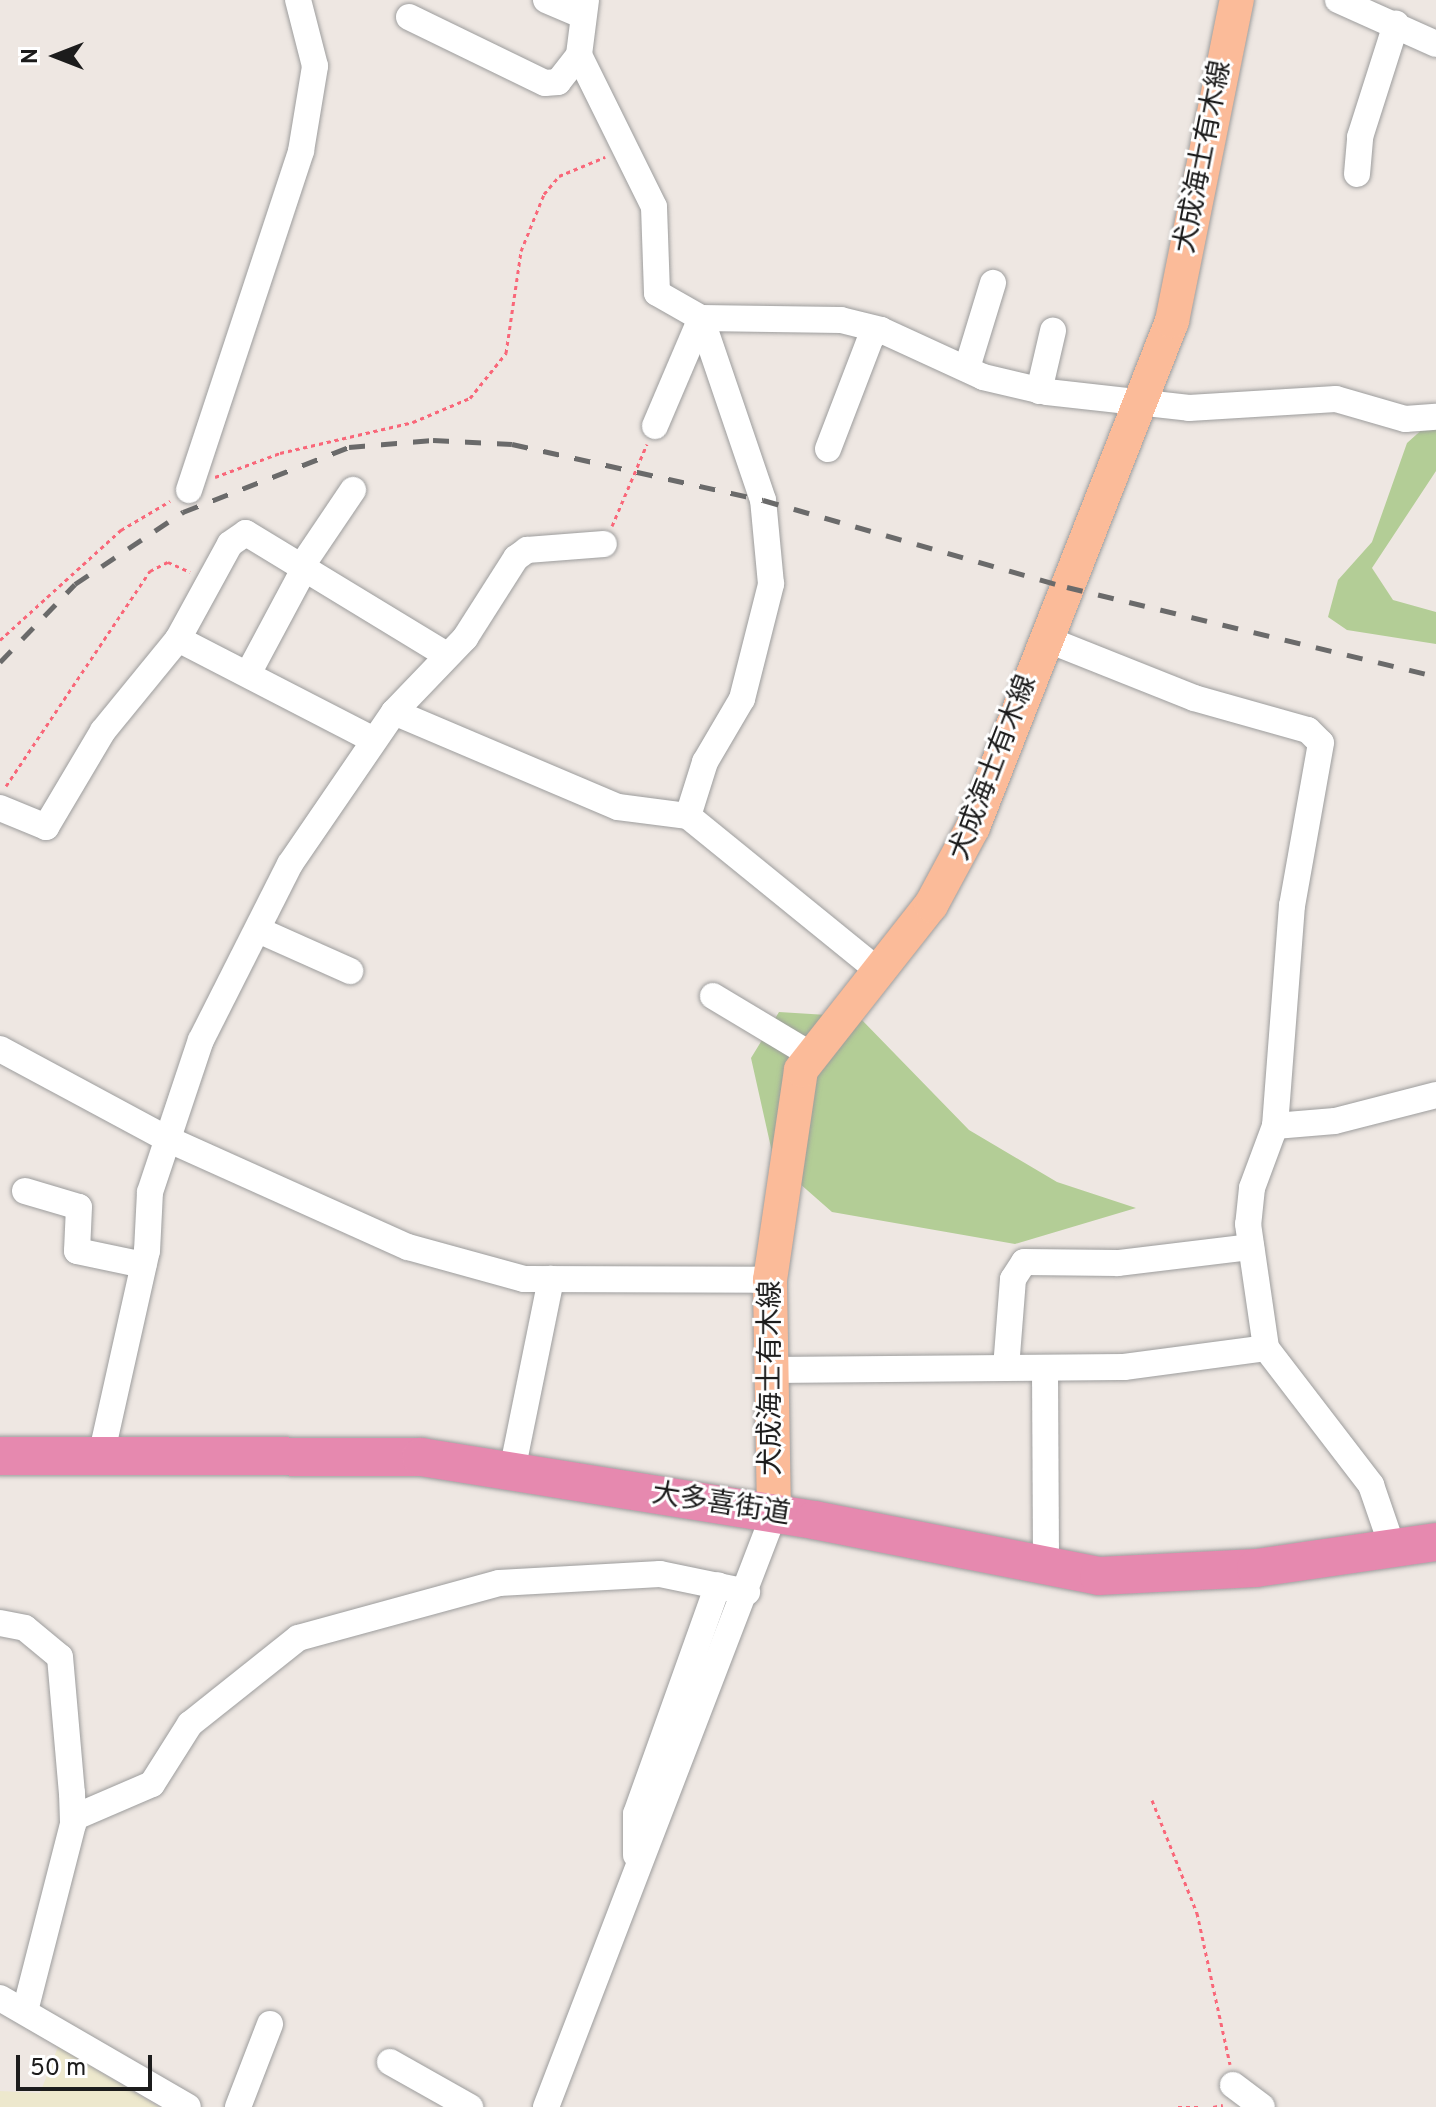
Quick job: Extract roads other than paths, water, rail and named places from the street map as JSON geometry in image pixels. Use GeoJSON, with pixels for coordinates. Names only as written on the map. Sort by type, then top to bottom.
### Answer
{"type":"FeatureCollection","features":[{"type":"Feature","properties":{"kind":"highway","name":"大多喜街道"},"geometry":{"type":"LineString","coordinates":[[0,1456],[421,1457],[774,1514],[1046,1569],[1161,1576],[1436,1542]]}},
{"type":"Feature","properties":{"kind":"main road","name":"犬成海士有木線"},"geometry":{"type":"LineString","coordinates":[[774,1514],[770,1280],[791,1113],[801,1070],[881,973],[952,875],[1172,321],[1237,0]]}},
{"type":"Feature","properties":{"kind":"street"},"geometry":{"type":"LineString","coordinates":[[189,490],[301,151],[315,66],[298,0]]}},
{"type":"Feature","properties":{"kind":"street"},"geometry":{"type":"LineString","coordinates":[[409,17],[545,83],[558,82],[579,55],[584,8],[546,0]]}},
{"type":"Feature","properties":{"kind":"street"},"geometry":{"type":"LineString","coordinates":[[1338,0],[1436,44]]}},
{"type":"Feature","properties":{"kind":"street"},"geometry":{"type":"LineString","coordinates":[[1357,174],[1363,125],[1396,24]]}},
{"type":"Feature","properties":{"kind":"street"},"geometry":{"type":"LineString","coordinates":[[579,55],[654,207],[657,293],[701,318],[841,320],[881,330],[967,368],[1039,391],[1140,406],[1336,399],[1405,419],[1436,417]]}},
{"type":"Feature","properties":{"kind":"street"},"geometry":{"type":"LineString","coordinates":[[967,368],[993,283]]}},
{"type":"Feature","properties":{"kind":"street"},"geometry":{"type":"LineString","coordinates":[[655,426],[701,318]]}},
{"type":"Feature","properties":{"kind":"street"},"geometry":{"type":"LineString","coordinates":[[688,816],[699,775],[742,699],[771,584],[763,500],[701,318]]}},
{"type":"Feature","properties":{"kind":"street"},"geometry":{"type":"LineString","coordinates":[[828,449],[871,337],[881,330]]}},
{"type":"Feature","properties":{"kind":"street"},"geometry":{"type":"LineString","coordinates":[[1039,391],[1053,331]]}},
{"type":"Feature","properties":{"kind":"street"},"geometry":{"type":"LineString","coordinates":[[248,674],[303,568],[353,490]]}},
{"type":"Feature","properties":{"kind":"street"},"geometry":{"type":"LineString","coordinates":[[0,808],[46,827],[103,731],[178,639],[230,544],[246,533],[447,655]]}},
{"type":"Feature","properties":{"kind":"street"},"geometry":{"type":"LineString","coordinates":[[101,1456],[144,1265],[150,1192],[165,1138],[220,998],[290,864],[394,712],[447,655],[527,550],[604,544]]}},
{"type":"Feature","properties":{"kind":"street"},"geometry":{"type":"LineString","coordinates":[[178,639],[374,740]]}},
{"type":"Feature","properties":{"kind":"street"},"geometry":{"type":"LineString","coordinates":[[1046,639],[1194,698],[1308,730],[1321,743],[1292,905],[1275,1126],[1252,1188],[1251,1247],[1266,1348],[1371,1485],[1393,1549]]}},
{"type":"Feature","properties":{"kind":"street"},"geometry":{"type":"LineString","coordinates":[[394,712],[618,807],[688,816],[881,973]]}},
{"type":"Feature","properties":{"kind":"street"},"geometry":{"type":"LineString","coordinates":[[258,930],[350,971]]}},
{"type":"Feature","properties":{"kind":"street"},"geometry":{"type":"LineString","coordinates":[[713,996],[813,1056]]}},
{"type":"Feature","properties":{"kind":"street"},"geometry":{"type":"LineString","coordinates":[[0,1049],[165,1138],[408,1247],[524,1279],[770,1280]]}},
{"type":"Feature","properties":{"kind":"street"},"geometry":{"type":"LineString","coordinates":[[1275,1126],[1335,1121],[1436,1095]]}},
{"type":"Feature","properties":{"kind":"street"},"geometry":{"type":"LineString","coordinates":[[25,1191],[79,1207],[77,1251],[144,1265]]}},
{"type":"Feature","properties":{"kind":"street"},"geometry":{"type":"LineString","coordinates":[[1006,1368],[1013,1279],[1024,1262],[1118,1263],[1251,1247]]}},
{"type":"Feature","properties":{"kind":"street"},"geometry":{"type":"LineString","coordinates":[[512,1471],[551,1279]]}},
{"type":"Feature","properties":{"kind":"street"},"geometry":{"type":"LineString","coordinates":[[771,1370],[1045,1368],[1208,1360],[1266,1348]]}},
{"type":"Feature","properties":{"kind":"street"},"geometry":{"type":"LineString","coordinates":[[1045,1368],[1046,1569]]}},
{"type":"Feature","properties":{"kind":"street"},"geometry":{"type":"LineString","coordinates":[[546,2107],[637,1867],[747,1592],[774,1514]]}},
{"type":"Feature","properties":{"kind":"street"},"geometry":{"type":"LineString","coordinates":[[73,1818],[152,1784],[190,1724],[298,1638],[499,1583],[660,1574],[747,1592]]}},
{"type":"Feature","properties":{"kind":"street"},"geometry":{"type":"LineString","coordinates":[[637,1867],[636,1814],[718,1585]]}},
{"type":"Feature","properties":{"kind":"street"},"geometry":{"type":"LineString","coordinates":[[0,1623],[25,1628],[60,1657],[73,1818],[25,2011]]}},
{"type":"Feature","properties":{"kind":"street"},"geometry":{"type":"LineString","coordinates":[[0,1998],[188,2107]]}},
{"type":"Feature","properties":{"kind":"street"},"geometry":{"type":"LineString","coordinates":[[238,2107],[270,2024]]}},
{"type":"Feature","properties":{"kind":"street"},"geometry":{"type":"LineString","coordinates":[[390,2062],[470,2107]]}},
{"type":"Feature","properties":{"kind":"street"},"geometry":{"type":"LineString","coordinates":[[1233,2085],[1262,2107]]}},
{"type":"Feature","properties":{"kind":"railway"},"geometry":{"type":"LineString","coordinates":[[0,662],[75,584],[183,512],[349,447],[433,440],[512,444],[763,500],[1067,587],[1436,676]]}}]}
